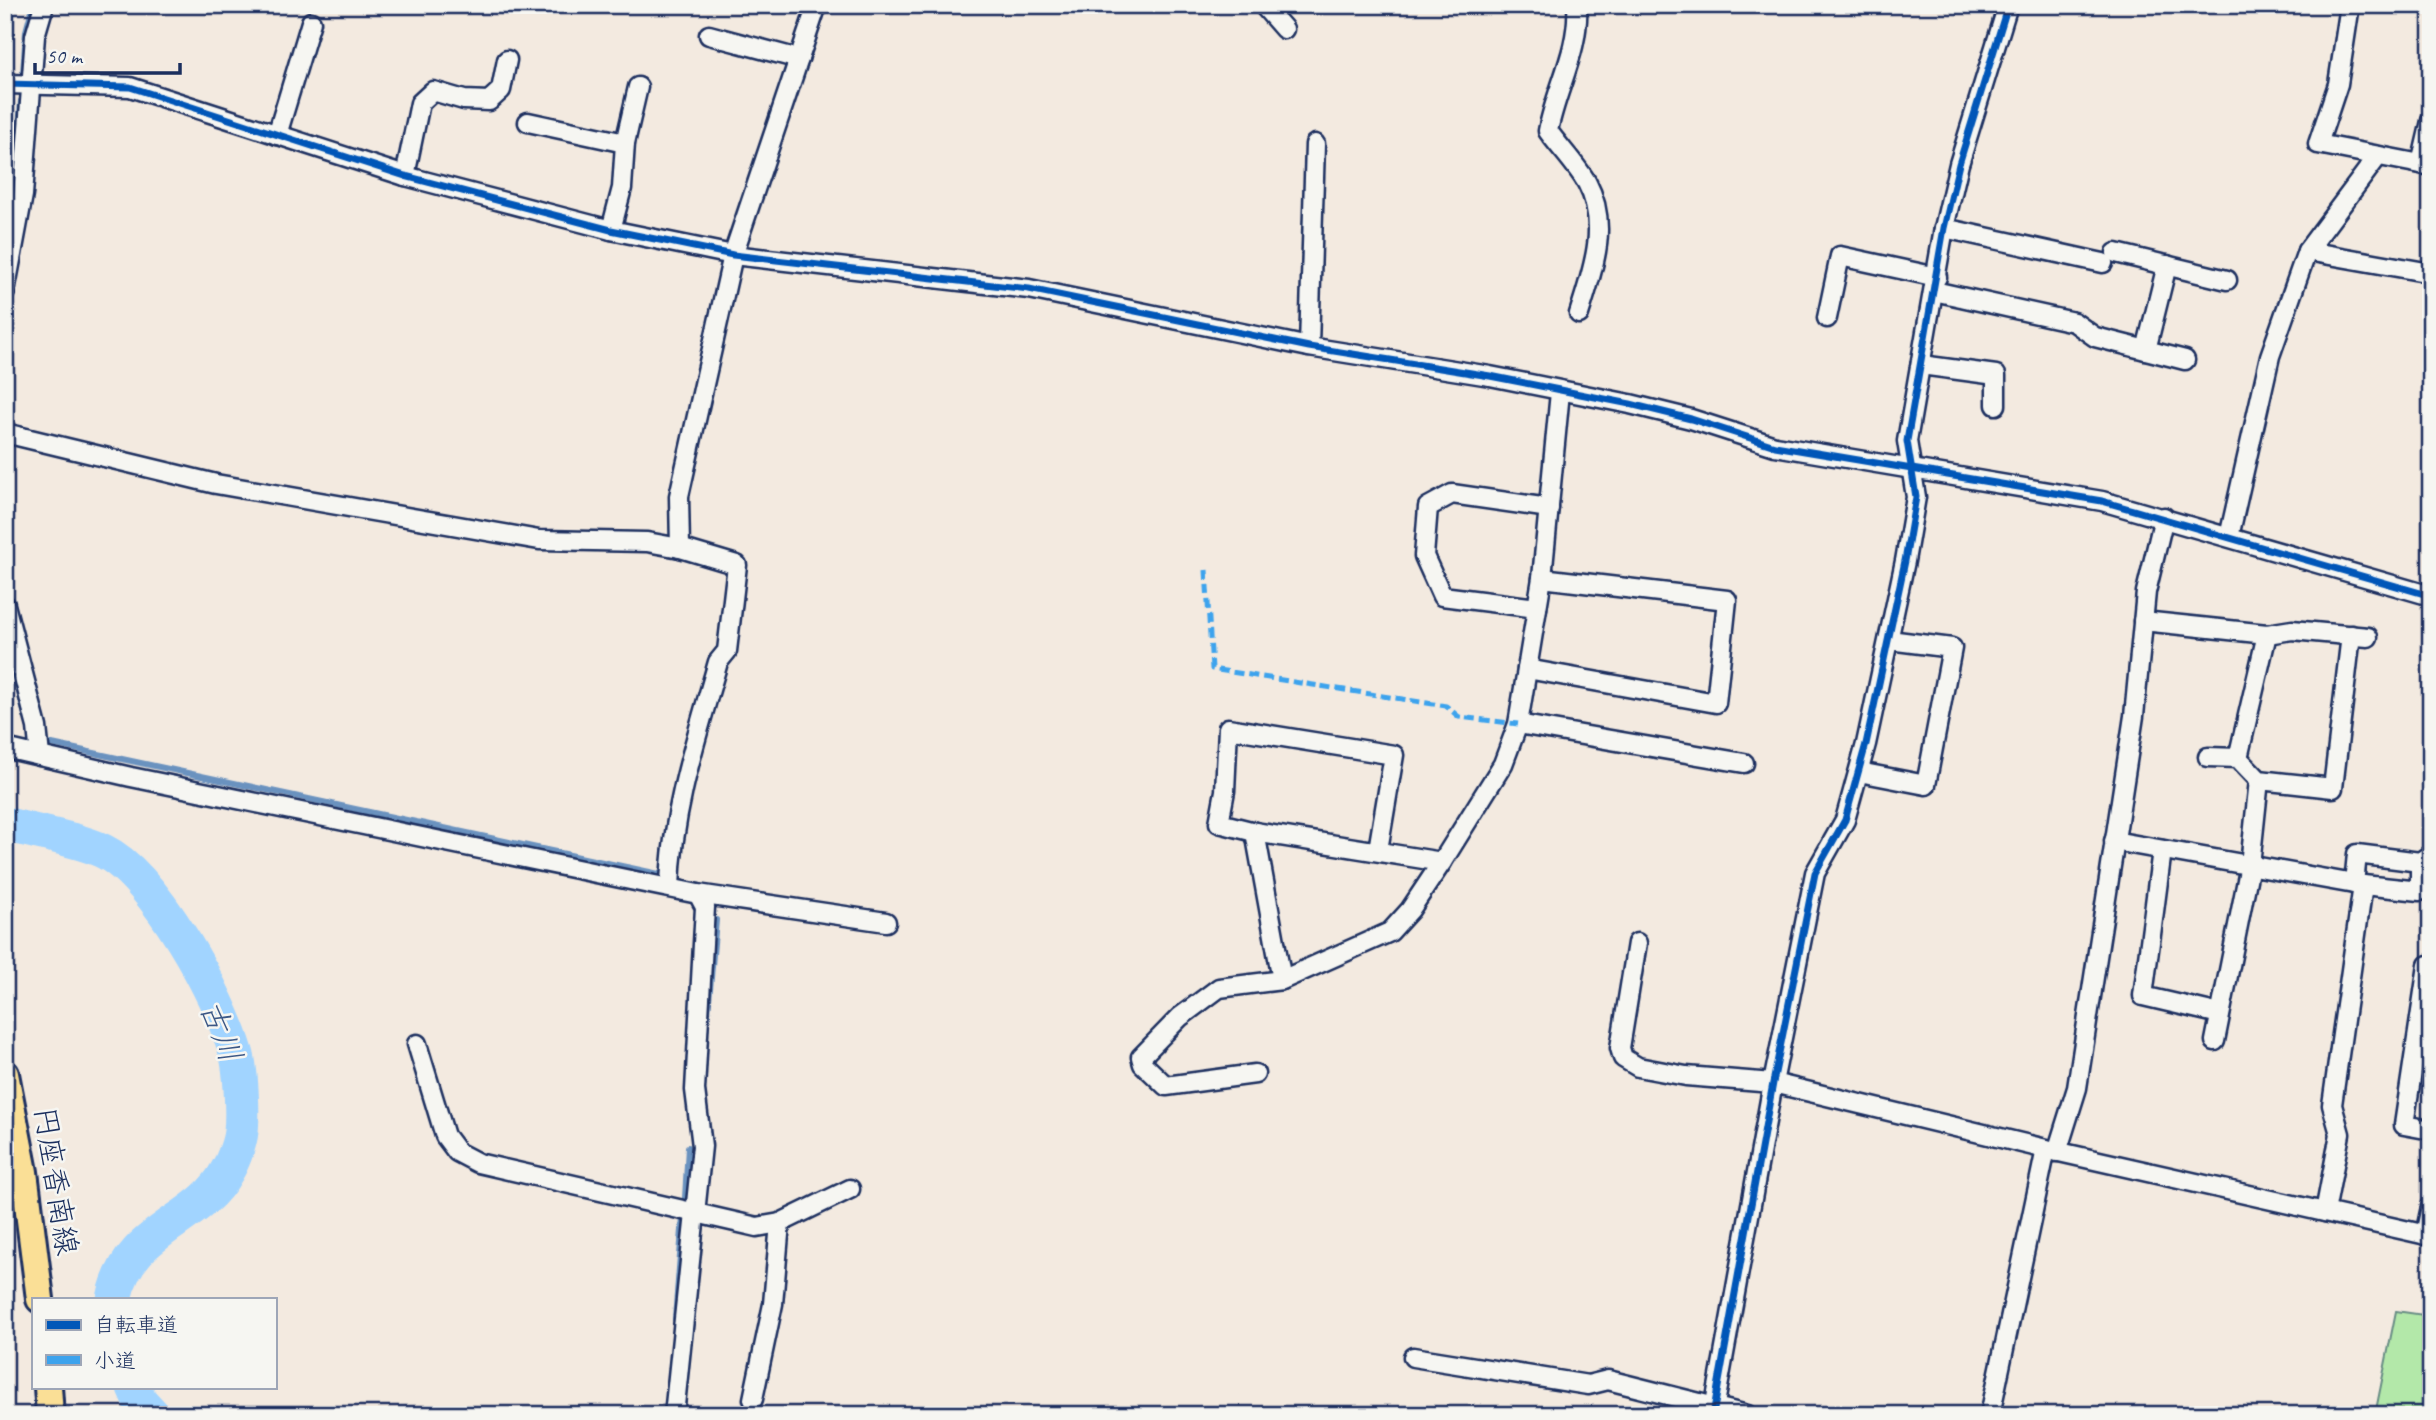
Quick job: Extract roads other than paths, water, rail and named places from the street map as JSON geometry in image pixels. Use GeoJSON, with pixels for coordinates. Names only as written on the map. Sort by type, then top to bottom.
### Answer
{"type":"FeatureCollection","features":[{"type":"Feature","properties":{"kind":"main road","name":"円座香南線"},"geometry":{"type":"LineString","coordinates":[[5,1074],[24,1172],[40,1298]]}},
{"type":"Feature","properties":{"kind":"main road"},"geometry":{"type":"LineString","coordinates":[[48,1388],[50,1415]]}},
{"type":"Feature","properties":{"kind":"street"},"geometry":{"type":"LineString","coordinates":[[5,292],[23,195],[35,36],[44,5]]}},
{"type":"Feature","properties":{"kind":"street"},"geometry":{"type":"LineString","coordinates":[[680,548],[679,496],[733,255],[817,5]]}},
{"type":"Feature","properties":{"kind":"street"},"geometry":{"type":"LineString","coordinates":[[1263,5],[1284,29]]}},
{"type":"Feature","properties":{"kind":"street"},"geometry":{"type":"LineString","coordinates":[[1577,5],[1579,25],[1568,68],[1553,103],[1548,131],[1588,184],[1594,208],[1600,249],[1579,314]]}},
{"type":"Feature","properties":{"kind":"street"},"geometry":{"type":"LineString","coordinates":[[1713,1410],[1815,873],[1845,820],[1889,640],[1916,498],[1907,441],[1944,228],[1959,164],[2008,5]]}},
{"type":"Feature","properties":{"kind":"street"},"geometry":{"type":"LineString","coordinates":[[2350,5],[2338,84],[2318,144],[2426,165],[2431,121]]}},
{"type":"Feature","properties":{"kind":"street"},"geometry":{"type":"LineString","coordinates":[[277,135],[311,22]]}},
{"type":"Feature","properties":{"kind":"street"},"geometry":{"type":"LineString","coordinates":[[709,35],[799,59]]}},
{"type":"Feature","properties":{"kind":"street"},"geometry":{"type":"LineString","coordinates":[[405,176],[420,103],[433,91],[464,100],[489,101],[501,90],[508,60]]}},
{"type":"Feature","properties":{"kind":"street"},"geometry":{"type":"LineString","coordinates":[[5,84],[130,87],[405,176],[611,230],[733,255],[1017,287],[1309,347],[1490,376],[1690,419],[1775,446],[2102,501],[2431,596]]}},
{"type":"Feature","properties":{"kind":"street"},"geometry":{"type":"LineString","coordinates":[[611,230],[622,188],[625,143],[638,87]]}},
{"type":"Feature","properties":{"kind":"street"},"geometry":{"type":"LineString","coordinates":[[528,122],[625,143]]}},
{"type":"Feature","properties":{"kind":"street"},"geometry":{"type":"LineString","coordinates":[[1309,347],[1315,144]]}},
{"type":"Feature","properties":{"kind":"street"},"geometry":{"type":"LineString","coordinates":[[2229,537],[2270,356],[2307,251],[2378,156]]}},
{"type":"Feature","properties":{"kind":"street"},"geometry":{"type":"LineString","coordinates":[[1944,228],[2110,258],[2167,265],[2227,280]]}},
{"type":"Feature","properties":{"kind":"street"},"geometry":{"type":"LineString","coordinates":[[2307,251],[2431,273]]}},
{"type":"Feature","properties":{"kind":"street"},"geometry":{"type":"LineString","coordinates":[[1828,318],[1840,256],[2074,322],[2095,337],[2185,360]]}},
{"type":"Feature","properties":{"kind":"street"},"geometry":{"type":"LineString","coordinates":[[2146,350],[2167,265]]}},
{"type":"Feature","properties":{"kind":"street"},"geometry":{"type":"LineString","coordinates":[[1921,365],[1996,375],[1996,405]]}},
{"type":"Feature","properties":{"kind":"street"},"geometry":{"type":"LineString","coordinates":[[1255,1074],[1166,1086],[1143,1064],[1141,1057],[1180,1017],[1219,988],[1282,981],[1390,932],[1410,910],[1442,862],[1503,764],[1518,724],[1542,578],[1560,392]]}},
{"type":"Feature","properties":{"kind":"street"},"geometry":{"type":"LineString","coordinates":[[5,433],[216,484],[539,540],[647,542],[680,548],[737,565],[727,650],[718,663],[682,791],[671,849],[670,887]]}},
{"type":"Feature","properties":{"kind":"street"},"geometry":{"type":"LineString","coordinates":[[1537,608],[1442,596],[1424,556],[1428,506],[1452,494],[1549,508]]}},
{"type":"Feature","properties":{"kind":"street"},"geometry":{"type":"LineString","coordinates":[[1990,1415],[2052,1151],[2077,1088],[2134,716],[2146,592],[2164,517]]}},
{"type":"Feature","properties":{"kind":"street"},"geometry":{"type":"LineString","coordinates":[[1527,669],[1716,702],[1727,600],[1542,578]]}},
{"type":"Feature","properties":{"kind":"street"},"geometry":{"type":"LineString","coordinates":[[5,606],[37,727],[40,756]]}},
{"type":"Feature","properties":{"kind":"street"},"geometry":{"type":"LineString","coordinates":[[2143,621],[2267,634],[2292,630],[2359,636],[2333,788],[2259,780],[2238,758],[2208,757]]}},
{"type":"Feature","properties":{"kind":"street"},"geometry":{"type":"LineString","coordinates":[[2238,758],[2267,634]]}},
{"type":"Feature","properties":{"kind":"street"},"geometry":{"type":"LineString","coordinates":[[1858,772],[1926,785],[1952,648],[1889,640]]}},
{"type":"Feature","properties":{"kind":"street"},"geometry":{"type":"LineString","coordinates":[[1518,724],[1744,762]]}},
{"type":"Feature","properties":{"kind":"street"},"geometry":{"type":"LineString","coordinates":[[1378,850],[1394,755],[1228,728],[1225,791],[1219,823],[1255,832],[1442,862]]}},
{"type":"Feature","properties":{"kind":"street"},"geometry":{"type":"LineString","coordinates":[[5,748],[131,777],[698,894],[886,922]]}},
{"type":"Feature","properties":{"kind":"street"},"geometry":{"type":"LineString","coordinates":[[2215,1041],[2250,865],[2259,780]]}},
{"type":"Feature","properties":{"kind":"street"},"geometry":{"type":"LineString","coordinates":[[1255,832],[1282,981]]}},
{"type":"Feature","properties":{"kind":"street"},"geometry":{"type":"LineString","coordinates":[[2114,841],[2359,884],[2420,891],[2426,858],[2357,854],[2359,884],[2332,1105],[2340,1134],[2325,1212]]}},
{"type":"Feature","properties":{"kind":"street"},"geometry":{"type":"LineString","coordinates":[[2162,850],[2143,996],[2220,1014]]}},
{"type":"Feature","properties":{"kind":"street"},"geometry":{"type":"LineString","coordinates":[[674,1415],[702,1146],[695,1090],[705,907],[698,894]]}},
{"type":"Feature","properties":{"kind":"street"},"geometry":{"type":"LineString","coordinates":[[1637,943],[1620,1048],[1623,1058],[1638,1067],[1686,1076],[1773,1083],[2052,1151],[2428,1236],[2431,1207]]}},
{"type":"Feature","properties":{"kind":"street"},"geometry":{"type":"LineString","coordinates":[[2428,965],[2423,1054],[2404,1125],[2431,1130]]}},
{"type":"Feature","properties":{"kind":"street"},"geometry":{"type":"LineString","coordinates":[[417,1044],[444,1136],[457,1152],[478,1163],[757,1227],[780,1223],[850,1189]]}},
{"type":"Feature","properties":{"kind":"street"},"geometry":{"type":"LineString","coordinates":[[753,1399],[773,1304],[780,1223]]}},
{"type":"Feature","properties":{"kind":"street"},"geometry":{"type":"LineString","coordinates":[[1413,1357],[1588,1385],[1608,1380],[1713,1410],[1747,1415]]}},
{"type":"Feature","properties":{"kind":"waterway"},"geometry":{"type":"LineString","coordinates":[[23,74],[26,31],[33,5]]}},
{"type":"Feature","properties":{"kind":"waterway"},"geometry":{"type":"LineString","coordinates":[[5,232],[16,171],[21,101]]}},
{"type":"Feature","properties":{"kind":"waterway"},"geometry":{"type":"LineString","coordinates":[[6,644],[25,715]]}},
{"type":"Feature","properties":{"kind":"waterway"},"geometry":{"type":"LineString","coordinates":[[52,744],[659,874]]}},
{"type":"Feature","properties":{"kind":"waterway","name":"古川"},"geometry":{"type":"LineString","coordinates":[[5,824],[68,839],[103,851],[123,865],[143,885],[164,911],[201,971],[228,1029],[238,1059],[241,1131],[229,1167],[214,1189],[199,1204],[148,1241],[133,1256],[122,1275],[114,1298]]}},
{"type":"Feature","properties":{"kind":"waterway"},"geometry":{"type":"LineString","coordinates":[[707,1024],[716,920]]}},
{"type":"Feature","properties":{"kind":"waterway"},"geometry":{"type":"LineString","coordinates":[[685,1198],[688,1147]]}},
{"type":"Feature","properties":{"kind":"waterway"},"geometry":{"type":"LineString","coordinates":[[675,1319],[683,1217]]}},
{"type":"Feature","properties":{"kind":"waterway","name":"古川"},"geometry":{"type":"LineString","coordinates":[[134,1388],[140,1401],[153,1415]]}}]}
